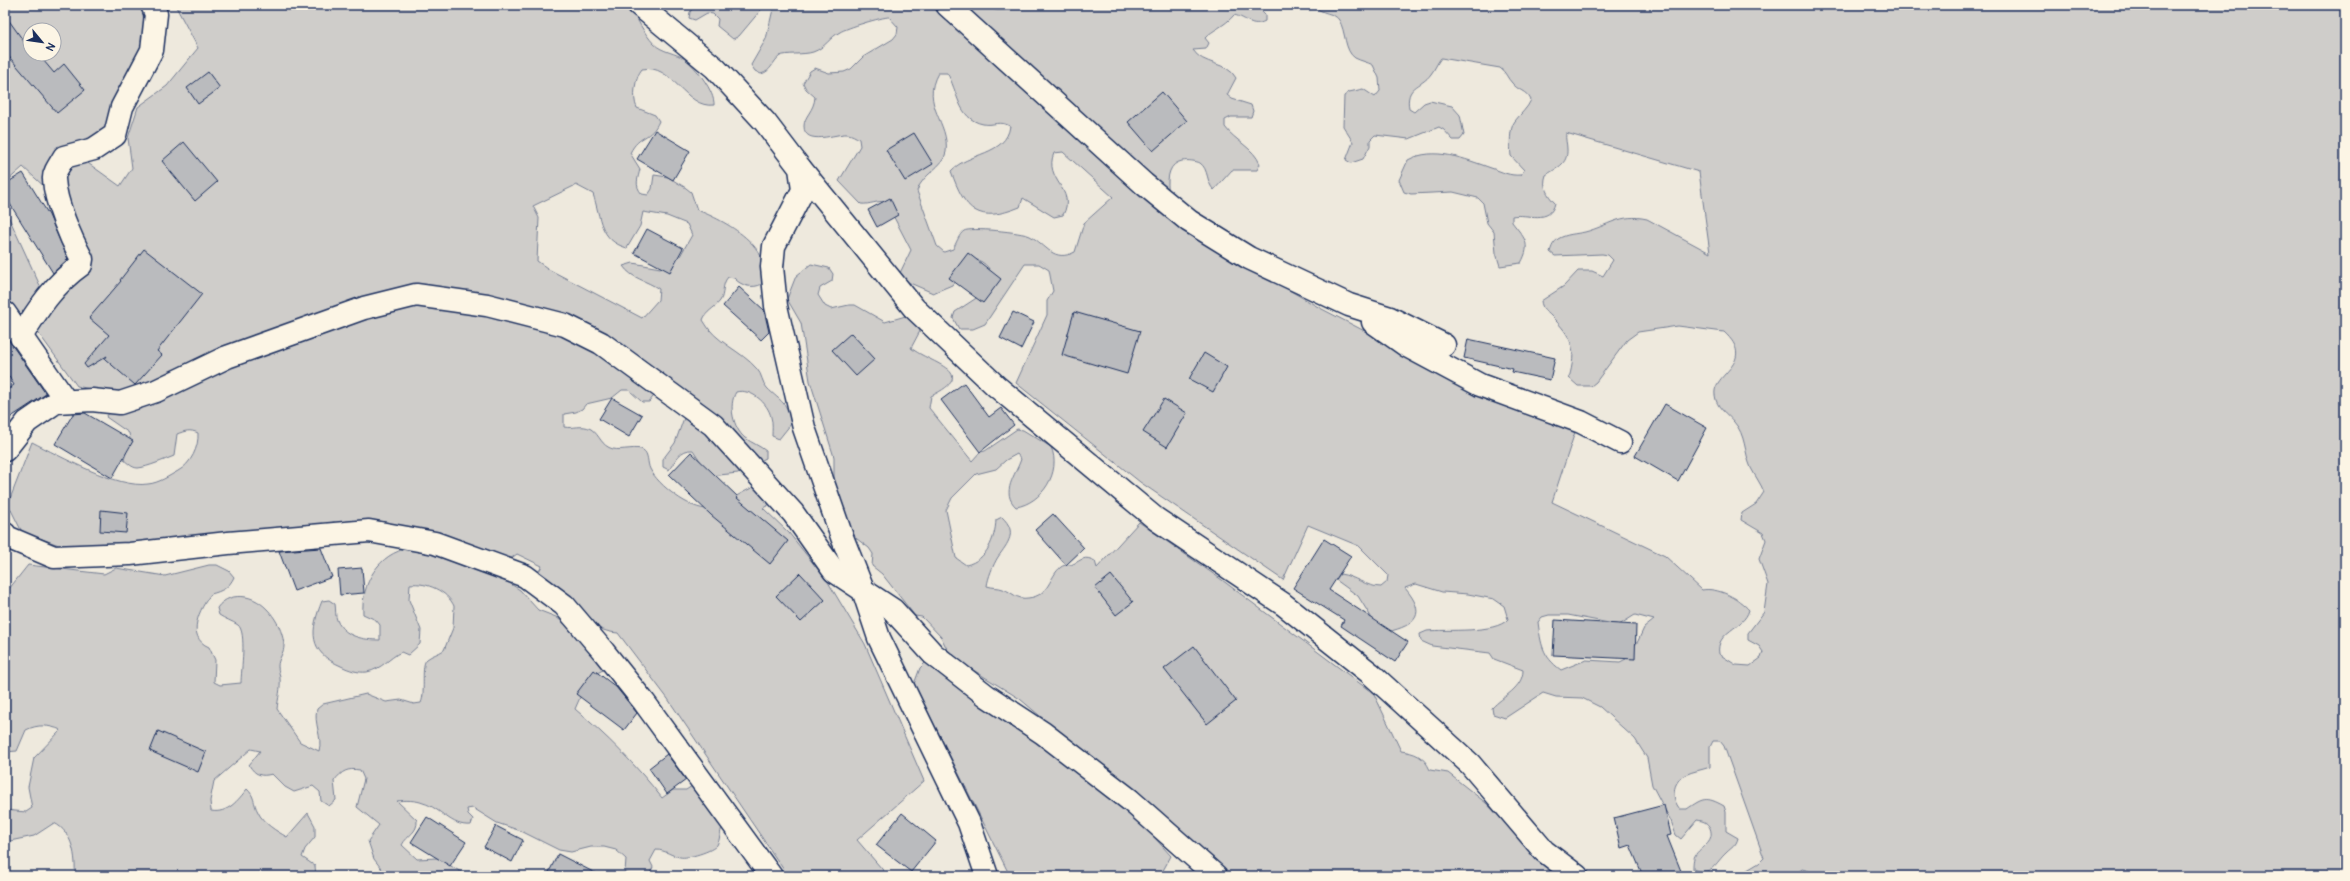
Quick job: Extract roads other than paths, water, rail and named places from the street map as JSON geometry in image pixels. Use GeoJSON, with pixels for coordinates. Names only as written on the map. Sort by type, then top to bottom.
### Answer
{"type":"FeatureCollection","features":[{"type":"Feature","properties":{"kind":"street"},"geometry":{"type":"LineString","coordinates":[[21,337],[48,297],[68,274],[81,265],[82,259],[74,246],[54,178],[64,157],[94,149],[115,134],[122,107],[152,50],[156,14],[152,5]]}},
{"type":"Feature","properties":{"kind":"street"},"geometry":{"type":"LineString","coordinates":[[639,5],[715,68],[765,122],[800,168],[914,308],[996,386],[1156,519],[1283,604],[1370,673],[1470,764],[1544,851],[1577,876]]}},
{"type":"Feature","properties":{"kind":"street"},"geometry":{"type":"LineString","coordinates":[[947,5],[1088,134],[1189,221],[1249,258],[1349,306],[1407,346],[1480,385],[1561,414],[1620,442]]}},
{"type":"Feature","properties":{"kind":"street"},"geometry":{"type":"LineString","coordinates":[[800,168],[803,190],[774,246],[772,267],[776,306],[804,428],[839,530],[863,590],[879,638],[969,823],[986,876]]}},
{"type":"Feature","properties":{"kind":"street"},"geometry":{"type":"LineString","coordinates":[[5,450],[27,422],[56,402],[92,400],[120,403],[156,391],[227,357],[364,308],[416,295],[487,305],[565,325],[601,343],[713,425],[793,513],[834,571],[893,610],[933,654],[987,696],[1043,733],[1123,795],[1216,876]]}},
{"type":"Feature","properties":{"kind":"street"},"geometry":{"type":"LineString","coordinates":[[1349,306],[1390,318],[1444,345]]}},
{"type":"Feature","properties":{"kind":"street"},"geometry":{"type":"LineString","coordinates":[[5,313],[66,402]]}},
{"type":"Feature","properties":{"kind":"street"},"geometry":{"type":"LineString","coordinates":[[5,534],[7,537],[54,557],[130,554],[311,534],[369,531],[435,543],[524,576],[564,605],[604,652],[653,715],[771,876]]}}]}
